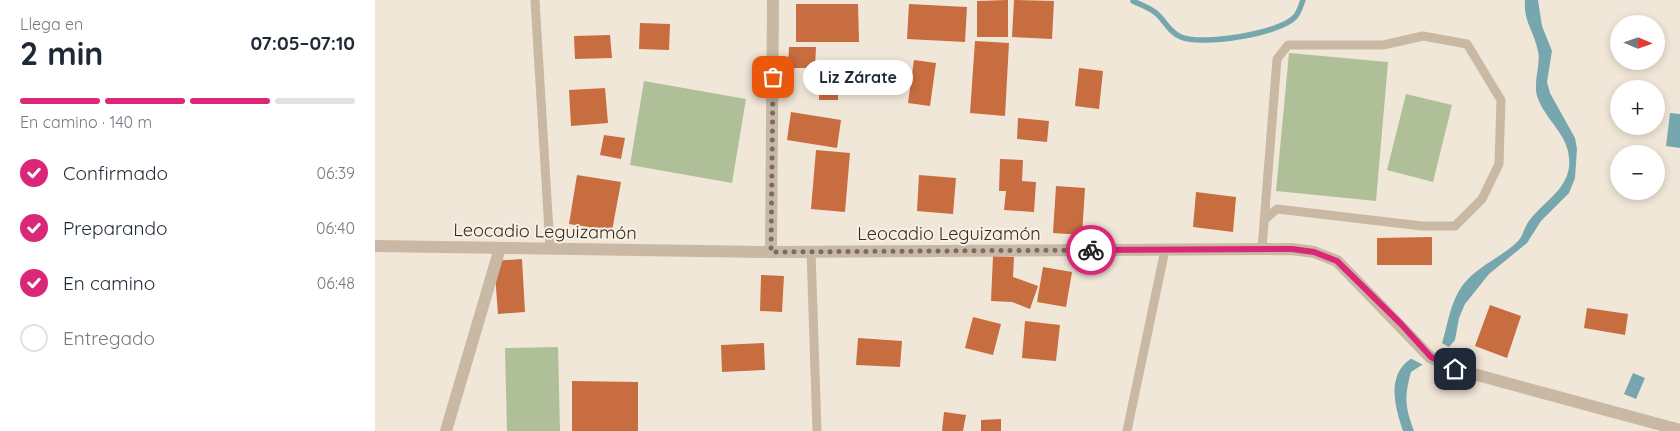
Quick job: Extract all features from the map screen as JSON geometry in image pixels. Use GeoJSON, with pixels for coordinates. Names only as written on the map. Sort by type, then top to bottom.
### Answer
{"type":"FeatureCollection","features":[{"type":"Feature","properties":{"kind":"street"},"geometry":{"type":"LineString","coordinates":[[771,252],[773,0]]}},
{"type":"Feature","properties":{"kind":"street","name":"Leocadio Leguizamón"},"geometry":{"type":"LineString","coordinates":[[375,246],[771,252],[1262,249],[1314,252],[1337,261],[1401,324],[1431,357],[1455,369],[1680,430]]}},
{"type":"Feature","properties":{"kind":"street"},"geometry":{"type":"LineString","coordinates":[[446,431],[500,248]]}},
{"type":"Feature","properties":{"kind":"lane"},"geometry":{"type":"LineString","coordinates":[[535,0],[550,248]]}},
{"type":"Feature","properties":{"kind":"lane"},"geometry":{"type":"LineString","coordinates":[[1262,249],[1264,220],[1277,59],[1288,45],[1383,45],[1423,36],[1467,44],[1501,100],[1499,164],[1482,199],[1455,226],[1422,226],[1277,209],[1264,220]]}},
{"type":"Feature","properties":{"kind":"lane"},"geometry":{"type":"LineString","coordinates":[[1127,431],[1165,250]]}},
{"type":"Feature","properties":{"kind":"lane"},"geometry":{"type":"LineString","coordinates":[[811,251],[817,431]]}},
{"type":"Feature","properties":{"kind":"green space"},"geometry":{"type":"Polygon","coordinates":[[[1289,53],[1388,62],[1376,201],[1276,191],[1289,53]]]}},
{"type":"Feature","properties":{"kind":"green space"},"geometry":{"type":"Polygon","coordinates":[[[644,81],[746,99],[732,183],[630,165],[644,81]]]}},
{"type":"Feature","properties":{"kind":"green space"},"geometry":{"type":"Polygon","coordinates":[[[1406,94],[1452,105],[1433,182],[1387,170],[1406,94]]]}},
{"type":"Feature","properties":{"kind":"green space"},"geometry":{"type":"Polygon","coordinates":[[[558,347],[560,431],[507,431],[505,348],[558,347]]]}},
{"type":"Feature","properties":{"kind":"water"},"geometry":{"type":"Polygon","coordinates":[[[1525,0],[1538,0],[1542,26],[1552,51],[1547,82],[1550,93],[1575,138],[1577,149],[1575,178],[1569,193],[1541,221],[1527,243],[1489,274],[1465,304],[1459,318],[1455,340],[1449,347],[1442,343],[1452,306],[1462,286],[1482,267],[1518,241],[1534,214],[1553,196],[1563,183],[1569,167],[1567,146],[1546,114],[1537,96],[1536,85],[1539,56],[1527,20],[1525,0]]]}},
{"type":"Feature","properties":{"kind":"water"},"geometry":{"type":"Polygon","coordinates":[[[1670,113],[1680,114],[1680,148],[1666,146],[1670,113]]]}},
{"type":"Feature","properties":{"kind":"water"},"geometry":{"type":"Polygon","coordinates":[[[1417,355],[1425,363],[1411,372],[1407,388],[1407,408],[1414,431],[1403,431],[1395,399],[1396,379],[1400,370],[1407,362],[1417,355]]]}},
{"type":"Feature","properties":{"kind":"water"},"geometry":{"type":"Polygon","coordinates":[[[1633,373],[1645,378],[1636,399],[1624,394],[1633,373]]]}},
{"type":"Feature","properties":{"kind":"pier"},"geometry":{"type":"Polygon","coordinates":[[[1418,353],[1427,362],[1425,366],[1408,357],[1418,353]]]}},
{"type":"Feature","properties":{"kind":"building"},"geometry":{"type":"Polygon","coordinates":[[[1008,0],[1008,37],[977,37],[977,1],[1008,0]]]}},
{"type":"Feature","properties":{"kind":"building"},"geometry":{"type":"Polygon","coordinates":[[[1014,0],[1054,1],[1052,39],[1012,37],[1014,0]]]}},
{"type":"Feature","properties":{"kind":"building"},"geometry":{"type":"Polygon","coordinates":[[[796,4],[858,4],[859,42],[796,42],[796,4]]]}},
{"type":"Feature","properties":{"kind":"building"},"geometry":{"type":"Polygon","coordinates":[[[909,4],[967,7],[965,42],[907,39],[909,4]]]}},
{"type":"Feature","properties":{"kind":"building"},"geometry":{"type":"Polygon","coordinates":[[[640,23],[670,24],[669,50],[639,49],[640,23]]]}},
{"type":"Feature","properties":{"kind":"building"},"geometry":{"type":"Polygon","coordinates":[[[610,35],[612,58],[575,59],[574,36],[610,35]]]}},
{"type":"Feature","properties":{"kind":"building"},"geometry":{"type":"Polygon","coordinates":[[[975,41],[1009,43],[1005,116],[970,113],[975,41]]]}},
{"type":"Feature","properties":{"kind":"building"},"geometry":{"type":"Polygon","coordinates":[[[789,47],[816,47],[815,68],[788,68],[789,47]]]}},
{"type":"Feature","properties":{"kind":"building"},"geometry":{"type":"Polygon","coordinates":[[[914,60],[936,63],[930,106],[908,103],[914,60]]]}},
{"type":"Feature","properties":{"kind":"building"},"geometry":{"type":"Polygon","coordinates":[[[1079,68],[1103,71],[1099,109],[1075,106],[1079,68]]]}},
{"type":"Feature","properties":{"kind":"building"},"geometry":{"type":"Polygon","coordinates":[[[819,72],[838,72],[838,100],[819,100],[819,72]]]}},
{"type":"Feature","properties":{"kind":"building"},"geometry":{"type":"Polygon","coordinates":[[[605,88],[608,123],[571,126],[569,90],[605,88]]]}},
{"type":"Feature","properties":{"kind":"building"},"geometry":{"type":"Polygon","coordinates":[[[791,112],[841,120],[837,148],[787,140],[791,112]]]}},
{"type":"Feature","properties":{"kind":"building"},"geometry":{"type":"Polygon","coordinates":[[[1018,118],[1049,121],[1047,142],[1017,139],[1018,118]]]}},
{"type":"Feature","properties":{"kind":"building"},"geometry":{"type":"Polygon","coordinates":[[[604,135],[625,138],[621,159],[600,155],[604,135]]]}},
{"type":"Feature","properties":{"kind":"building"},"geometry":{"type":"Polygon","coordinates":[[[816,150],[850,153],[845,212],[811,209],[816,150]]]}},
{"type":"Feature","properties":{"kind":"building"},"geometry":{"type":"Polygon","coordinates":[[[1000,159],[1023,160],[1022,181],[1036,182],[1034,212],[1004,210],[1006,191],[999,191],[1000,159]]]}},
{"type":"Feature","properties":{"kind":"building"},"geometry":{"type":"Polygon","coordinates":[[[577,175],[621,182],[612,231],[569,224],[577,175]]]}},
{"type":"Feature","properties":{"kind":"building"},"geometry":{"type":"Polygon","coordinates":[[[919,175],[956,178],[953,214],[917,211],[919,175]]]}},
{"type":"Feature","properties":{"kind":"building"},"geometry":{"type":"Polygon","coordinates":[[[1056,186],[1085,188],[1082,235],[1053,233],[1056,186]]]}},
{"type":"Feature","properties":{"kind":"building"},"geometry":{"type":"Polygon","coordinates":[[[1196,192],[1236,197],[1233,232],[1193,227],[1196,192]]]}},
{"type":"Feature","properties":{"kind":"building"},"geometry":{"type":"Polygon","coordinates":[[[1432,237],[1432,265],[1377,265],[1377,238],[1432,237]]]}},
{"type":"Feature","properties":{"kind":"building"},"geometry":{"type":"Polygon","coordinates":[[[993,256],[1014,257],[1013,277],[1038,286],[1030,309],[1012,302],[991,301],[993,256]]]}},
{"type":"Feature","properties":{"kind":"building"},"geometry":{"type":"Polygon","coordinates":[[[522,259],[525,312],[498,314],[494,261],[522,259]]]}},
{"type":"Feature","properties":{"kind":"building"},"geometry":{"type":"Polygon","coordinates":[[[1043,267],[1072,272],[1066,307],[1037,302],[1043,267]]]}},
{"type":"Feature","properties":{"kind":"building"},"geometry":{"type":"Polygon","coordinates":[[[761,275],[784,276],[782,312],[760,311],[761,275]]]}},
{"type":"Feature","properties":{"kind":"building"},"geometry":{"type":"Polygon","coordinates":[[[1490,305],[1521,316],[1507,358],[1475,346],[1490,305]]]}},
{"type":"Feature","properties":{"kind":"building"},"geometry":{"type":"Polygon","coordinates":[[[1587,308],[1628,314],[1625,335],[1584,328],[1587,308]]]}},
{"type":"Feature","properties":{"kind":"building"},"geometry":{"type":"Polygon","coordinates":[[[973,317],[1001,324],[993,355],[965,348],[973,317]]]}},
{"type":"Feature","properties":{"kind":"building"},"geometry":{"type":"Polygon","coordinates":[[[1025,321],[1060,325],[1056,361],[1022,358],[1025,321]]]}},
{"type":"Feature","properties":{"kind":"building"},"geometry":{"type":"Polygon","coordinates":[[[858,338],[902,341],[900,367],[856,365],[858,338]]]}},
{"type":"Feature","properties":{"kind":"building"},"geometry":{"type":"Polygon","coordinates":[[[764,343],[765,370],[722,372],[721,345],[764,343]]]}},
{"type":"Feature","properties":{"kind":"building"},"geometry":{"type":"Polygon","coordinates":[[[572,381],[638,382],[638,431],[572,431],[572,381]]]}},
{"type":"Feature","properties":{"kind":"building"},"geometry":{"type":"Polygon","coordinates":[[[944,412],[966,415],[963,431],[942,431],[944,412]]]}},
{"type":"Feature","properties":{"kind":"building"},"geometry":{"type":"Polygon","coordinates":[[[1001,419],[1001,431],[981,431],[981,420],[1001,419]]]}},
{"type":"Feature","properties":{"kind":"waterway"},"geometry":{"type":"LineString","coordinates":[[1133,1],[1155,12],[1177,35],[1205,40],[1239,37],[1273,29],[1295,17],[1303,0]]}},
{"type":"Feature","properties":{"kind":"way so far"},"geometry":{"type":"LineString","coordinates":[[773,77],[771,252],[1091,250]]}},
{"type":"Feature","properties":{"kind":"place","name":"Liz Zárate"},"geometry":{"type":"Point","coordinates":[773,77]}},
{"type":"Feature","properties":{"kind":"route"},"geometry":{"type":"LineString","coordinates":[[1091,250],[1292,249],[1314,252],[1337,261],[1401,324],[1431,357],[1455,369]]}}]}
